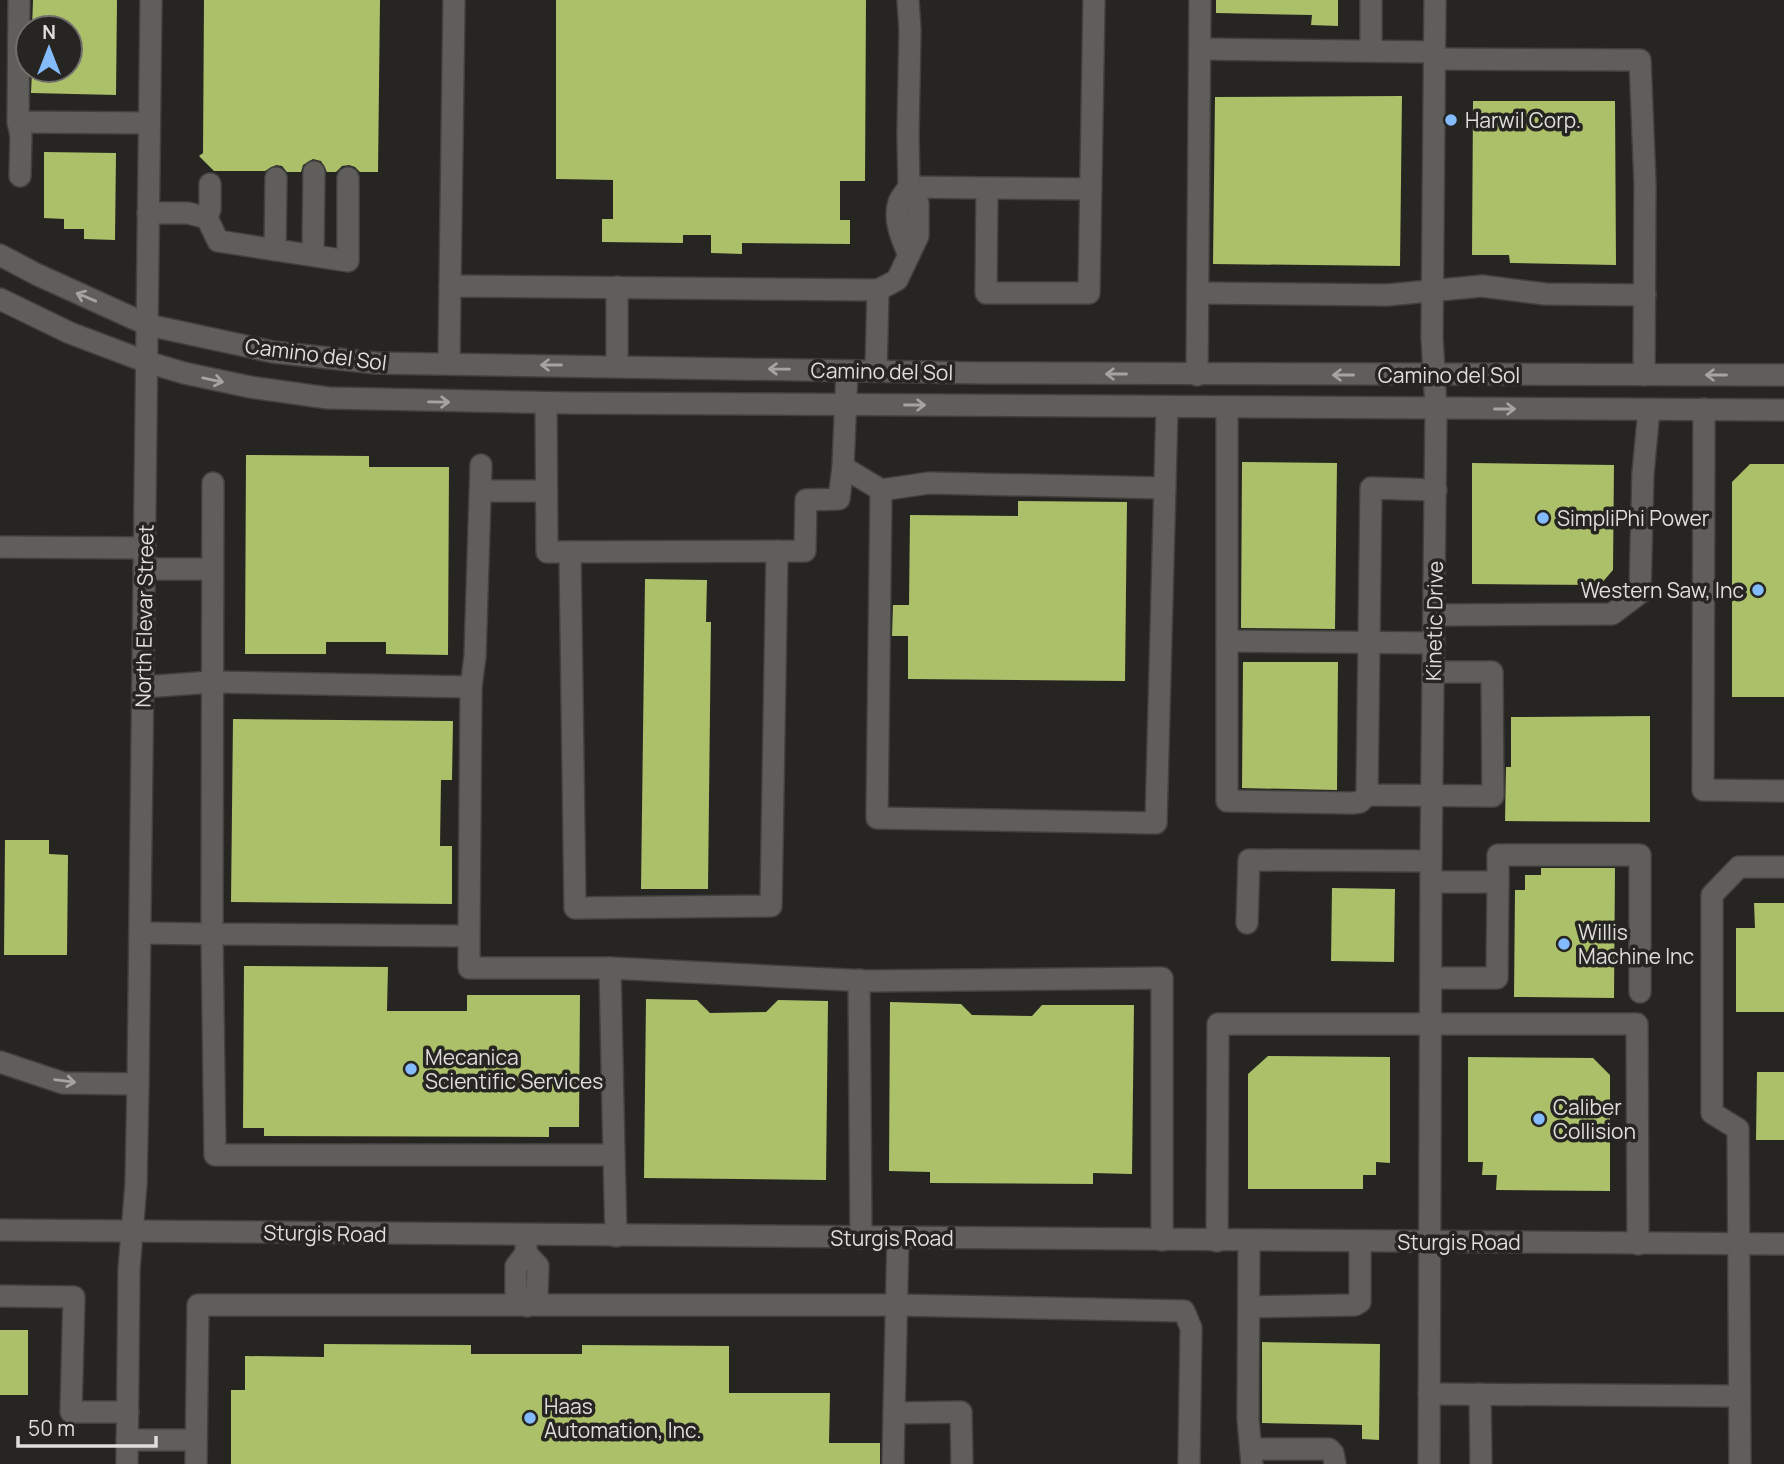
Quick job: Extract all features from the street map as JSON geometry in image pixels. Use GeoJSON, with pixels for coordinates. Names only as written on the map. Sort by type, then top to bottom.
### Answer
{"type":"FeatureCollection","features":[{"type":"Feature","properties":{"kind":"street"},"geometry":{"type":"LineString","coordinates":[[19,0],[20,176]]}},
{"type":"Feature","properties":{"kind":"street","name":"North Elevar Street"},"geometry":{"type":"LineString","coordinates":[[127,1464],[129,1269],[136,1184],[141,933],[151,0]]}},
{"type":"Feature","properties":{"kind":"street"},"geometry":{"type":"LineString","coordinates":[[449,364],[454,0]]}},
{"type":"Feature","properties":{"kind":"street"},"geometry":{"type":"LineString","coordinates":[[450,286],[878,289],[897,280],[909,255],[900,235],[898,215],[899,202],[909,187],[908,0]]}},
{"type":"Feature","properties":{"kind":"street"},"geometry":{"type":"LineString","coordinates":[[987,188],[986,293],[1089,293],[1094,0]]}},
{"type":"Feature","properties":{"kind":"street"},"geometry":{"type":"LineString","coordinates":[[1197,374],[1200,0]]}},
{"type":"Feature","properties":{"kind":"street"},"geometry":{"type":"LineString","coordinates":[[1371,0],[1371,51]]}},
{"type":"Feature","properties":{"kind":"street","name":"Kinetic Drive"},"geometry":{"type":"LineString","coordinates":[[1429,1464],[1436,490],[1436,375],[1433,337],[1435,0]]}},
{"type":"Feature","properties":{"kind":"street"},"geometry":{"type":"LineString","coordinates":[[1200,49],[1371,51],[1640,60],[1645,184],[1644,375]]}},
{"type":"Feature","properties":{"kind":"street"},"geometry":{"type":"LineString","coordinates":[[18,122],[149,123]]}},
{"type":"Feature","properties":{"kind":"street"},"geometry":{"type":"LineString","coordinates":[[313,256],[314,172]]}},
{"type":"Feature","properties":{"kind":"street"},"geometry":{"type":"LineString","coordinates":[[275,250],[276,177]]}},
{"type":"Feature","properties":{"kind":"street"},"geometry":{"type":"LineString","coordinates":[[210,184],[210,209],[207,218],[218,241],[348,261],[348,178]]}},
{"type":"Feature","properties":{"kind":"street"},"geometry":{"type":"LineString","coordinates":[[909,187],[1091,190]]}},
{"type":"Feature","properties":{"kind":"street"},"geometry":{"type":"LineString","coordinates":[[148,212],[207,218]]}},
{"type":"Feature","properties":{"kind":"street","name":"Camino del Sol"},"geometry":{"type":"LineString","coordinates":[[0,255],[148,325],[246,347],[318,358],[376,363],[1197,374],[1784,375]]}},
{"type":"Feature","properties":{"kind":"street"},"geometry":{"type":"LineString","coordinates":[[1198,293],[1387,295],[1482,286],[1545,294],[1645,295]]}},
{"type":"Feature","properties":{"kind":"street"},"geometry":{"type":"LineString","coordinates":[[617,287],[617,365]]}},
{"type":"Feature","properties":{"kind":"street"},"geometry":{"type":"LineString","coordinates":[[876,371],[878,289]]}},
{"type":"Feature","properties":{"kind":"street","name":"Camino del Sol"},"geometry":{"type":"LineString","coordinates":[[0,299],[71,333],[147,362],[250,387],[328,398],[546,403],[1784,410]]}},
{"type":"Feature","properties":{"kind":"street"},"geometry":{"type":"LineString","coordinates":[[546,403],[547,552],[805,551],[806,500],[839,499],[847,405],[847,371]]}},
{"type":"Feature","properties":{"kind":"street"},"geometry":{"type":"LineString","coordinates":[[881,490],[877,818],[1156,822],[1167,407]]}},
{"type":"Feature","properties":{"kind":"street"},"geometry":{"type":"LineString","coordinates":[[1227,407],[1227,801],[1353,803],[1360,802],[1367,795],[1371,488],[1436,490]]}},
{"type":"Feature","properties":{"kind":"street"},"geometry":{"type":"LineString","coordinates":[[1704,409],[1703,790],[1784,791]]}},
{"type":"Feature","properties":{"kind":"street"},"geometry":{"type":"LineString","coordinates":[[1434,615],[1612,614],[1640,593],[1643,473],[1649,410]]}},
{"type":"Feature","properties":{"kind":"street"},"geometry":{"type":"LineString","coordinates":[[481,465],[475,656],[471,687],[469,968],[610,968],[859,980],[1162,978],[1162,1241]]}},
{"type":"Feature","properties":{"kind":"street"},"geometry":{"type":"LineString","coordinates":[[843,467],[881,490],[929,482],[1164,488]]}},
{"type":"Feature","properties":{"kind":"street"},"geometry":{"type":"LineString","coordinates":[[213,482],[212,934],[215,1155],[614,1155]]}},
{"type":"Feature","properties":{"kind":"street"},"geometry":{"type":"LineString","coordinates":[[481,491],[547,491]]}},
{"type":"Feature","properties":{"kind":"street"},"geometry":{"type":"LineString","coordinates":[[0,547],[145,559],[212,569]]}},
{"type":"Feature","properties":{"kind":"street"},"geometry":{"type":"LineString","coordinates":[[570,552],[575,908],[771,906],[777,551]]}},
{"type":"Feature","properties":{"kind":"street"},"geometry":{"type":"LineString","coordinates":[[1227,642],[1434,643]]}},
{"type":"Feature","properties":{"kind":"street"},"geometry":{"type":"LineString","coordinates":[[1367,795],[1493,796],[1492,672],[1433,673]]}},
{"type":"Feature","properties":{"kind":"street"},"geometry":{"type":"LineString","coordinates":[[143,687],[212,682],[471,687]]}},
{"type":"Feature","properties":{"kind":"street"},"geometry":{"type":"LineString","coordinates":[[1432,978],[1497,978],[1498,855],[1640,855],[1640,992]]}},
{"type":"Feature","properties":{"kind":"street"},"geometry":{"type":"LineString","coordinates":[[1247,923],[1249,860],[1432,861]]}},
{"type":"Feature","properties":{"kind":"street"},"geometry":{"type":"LineString","coordinates":[[1740,1464],[1738,1129],[1712,1113],[1712,895],[1739,867],[1784,867]]}},
{"type":"Feature","properties":{"kind":"street"},"geometry":{"type":"LineString","coordinates":[[1432,882],[1498,882]]}},
{"type":"Feature","properties":{"kind":"street"},"geometry":{"type":"LineString","coordinates":[[141,933],[469,936]]}},
{"type":"Feature","properties":{"kind":"street"},"geometry":{"type":"LineString","coordinates":[[610,968],[616,1236]]}},
{"type":"Feature","properties":{"kind":"street"},"geometry":{"type":"LineString","coordinates":[[859,980],[861,1238]]}},
{"type":"Feature","properties":{"kind":"street"},"geometry":{"type":"LineString","coordinates":[[1217,1241],[1218,1024],[1637,1024],[1638,1244]]}},
{"type":"Feature","properties":{"kind":"street"},"geometry":{"type":"LineString","coordinates":[[0,1062],[63,1083],[138,1084]]}},
{"type":"Feature","properties":{"kind":"street","name":"Sturgis Road"},"geometry":{"type":"LineString","coordinates":[[0,1230],[133,1231],[526,1244],[616,1236],[1784,1244]]}},
{"type":"Feature","properties":{"kind":"street"},"geometry":{"type":"LineString","coordinates":[[893,1464],[898,1237]]}},
{"type":"Feature","properties":{"kind":"street"},"geometry":{"type":"LineString","coordinates":[[1249,1241],[1248,1419],[1252,1457],[1329,1450],[1333,1452],[1335,1464]]}},
{"type":"Feature","properties":{"kind":"street"},"geometry":{"type":"LineString","coordinates":[[1249,1307],[1356,1305],[1360,1302],[1360,1242]]}},
{"type":"Feature","properties":{"kind":"street"},"geometry":{"type":"LineString","coordinates":[[526,1244],[516,1266],[516,1294],[527,1306]]}},
{"type":"Feature","properties":{"kind":"street"},"geometry":{"type":"LineString","coordinates":[[0,1297],[74,1297],[71,1412],[128,1412]]}},
{"type":"Feature","properties":{"kind":"street"},"geometry":{"type":"LineString","coordinates":[[195,1464],[198,1305],[897,1305],[1184,1311],[1191,1328],[1189,1464]]}},
{"type":"Feature","properties":{"kind":"street"},"geometry":{"type":"LineString","coordinates":[[1429,1394],[1738,1396]]}},
{"type":"Feature","properties":{"kind":"street"},"geometry":{"type":"LineString","coordinates":[[1480,1394],[1480,1464]]}},
{"type":"Feature","properties":{"kind":"street"},"geometry":{"type":"LineString","coordinates":[[894,1413],[961,1412],[961,1464]]}},
{"type":"Feature","properties":{"kind":"street"},"geometry":{"type":"LineString","coordinates":[[127,1440],[196,1440]]}},
{"type":"Feature","properties":{"kind":"building"},"geometry":{"type":"Polygon","coordinates":[[[33,0],[117,0],[116,95],[31,93],[31,84],[84,84],[84,14],[32,14],[33,0]]]}},
{"type":"Feature","properties":{"kind":"building"},"geometry":{"type":"Polygon","coordinates":[[[204,0],[380,0],[378,172],[360,172],[349,165],[342,166],[336,172],[327,172],[321,161],[313,159],[303,165],[301,172],[287,172],[282,166],[276,165],[265,171],[214,171],[199,156],[203,153],[204,0]]]}},
{"type":"Feature","properties":{"kind":"building"},"geometry":{"type":"Polygon","coordinates":[[[556,0],[866,0],[865,181],[840,181],[840,220],[850,220],[850,244],[742,243],[742,254],[711,253],[711,235],[683,235],[683,243],[602,242],[602,219],[613,219],[613,180],[556,179],[556,0]]]}},
{"type":"Feature","properties":{"kind":"building"},"geometry":{"type":"Polygon","coordinates":[[[1216,0],[1338,0],[1338,26],[1311,25],[1312,15],[1216,13],[1216,0]]]}},
{"type":"Feature","properties":{"kind":"building"},"geometry":{"type":"Polygon","coordinates":[[[1402,96],[1400,266],[1213,264],[1215,97],[1402,96]]]}},
{"type":"Feature","properties":{"kind":"building"},"geometry":{"type":"Polygon","coordinates":[[[1473,101],[1615,101],[1616,265],[1510,263],[1509,255],[1472,255],[1473,101]]]}},
{"type":"Feature","properties":{"kind":"building"},"geometry":{"type":"Polygon","coordinates":[[[44,152],[116,153],[115,240],[84,239],[84,229],[64,229],[64,219],[44,218],[44,152]]]}},
{"type":"Feature","properties":{"kind":"building"},"geometry":{"type":"Polygon","coordinates":[[[246,455],[369,456],[369,467],[449,467],[448,655],[386,654],[386,642],[326,642],[326,654],[245,654],[246,455]]]}},
{"type":"Feature","properties":{"kind":"building"},"geometry":{"type":"Polygon","coordinates":[[[1242,462],[1337,463],[1335,629],[1241,628],[1242,462]]]}},
{"type":"Feature","properties":{"kind":"building","name":"SimpliPhi Power"},"geometry":{"type":"Polygon","coordinates":[[[1472,463],[1614,465],[1613,570],[1600,585],[1472,584],[1472,463]]]}},
{"type":"Feature","properties":{"kind":"building","name":"Western Saw, Inc"},"geometry":{"type":"Polygon","coordinates":[[[1750,464],[1784,464],[1784,697],[1732,697],[1732,482],[1750,464]]]}},
{"type":"Feature","properties":{"kind":"building"},"geometry":{"type":"Polygon","coordinates":[[[1018,501],[1127,502],[1125,681],[908,679],[908,636],[892,636],[893,605],[909,605],[910,515],[1018,516],[1018,501]]]}},
{"type":"Feature","properties":{"kind":"building"},"geometry":{"type":"Polygon","coordinates":[[[645,579],[707,580],[706,622],[711,622],[708,889],[641,889],[645,579]]]}},
{"type":"Feature","properties":{"kind":"building"},"geometry":{"type":"Polygon","coordinates":[[[1243,662],[1338,662],[1337,790],[1242,788],[1243,662]]]}},
{"type":"Feature","properties":{"kind":"building"},"geometry":{"type":"Polygon","coordinates":[[[1650,716],[1650,822],[1505,821],[1506,767],[1511,767],[1511,717],[1650,716]]]}},
{"type":"Feature","properties":{"kind":"building"},"geometry":{"type":"Polygon","coordinates":[[[233,719],[453,721],[452,780],[441,780],[440,846],[452,846],[452,904],[231,902],[233,719]]]}},
{"type":"Feature","properties":{"kind":"building"},"geometry":{"type":"Polygon","coordinates":[[[5,840],[49,840],[49,854],[68,855],[67,955],[4,955],[5,840]]]}},
{"type":"Feature","properties":{"kind":"building","name":"Willis Machine Inc"},"geometry":{"type":"Polygon","coordinates":[[[1541,868],[1615,868],[1614,998],[1514,997],[1515,890],[1525,890],[1525,875],[1541,875],[1541,868]]]}},
{"type":"Feature","properties":{"kind":"building"},"geometry":{"type":"Polygon","coordinates":[[[1332,888],[1395,889],[1394,962],[1331,961],[1332,888]]]}},
{"type":"Feature","properties":{"kind":"building"},"geometry":{"type":"Polygon","coordinates":[[[1754,903],[1784,903],[1784,1012],[1736,1012],[1736,928],[1755,928],[1754,903]]]}},
{"type":"Feature","properties":{"kind":"building","name":"Mecanica Scientific Services"},"geometry":{"type":"Polygon","coordinates":[[[244,966],[388,967],[387,1011],[467,1011],[467,995],[580,995],[579,1127],[549,1127],[549,1137],[264,1136],[264,1128],[243,1128],[244,966]]]}},
{"type":"Feature","properties":{"kind":"building"},"geometry":{"type":"Polygon","coordinates":[[[646,999],[697,1000],[710,1013],[766,1012],[778,1000],[828,1001],[826,1180],[644,1178],[646,999]]]}},
{"type":"Feature","properties":{"kind":"building"},"geometry":{"type":"Polygon","coordinates":[[[890,1002],[961,1004],[972,1015],[1032,1016],[1042,1005],[1134,1005],[1132,1174],[1093,1173],[1093,1184],[930,1183],[930,1172],[889,1171],[890,1002]]]}},
{"type":"Feature","properties":{"kind":"building"},"geometry":{"type":"Polygon","coordinates":[[[1268,1056],[1390,1057],[1390,1163],[1376,1162],[1376,1175],[1363,1175],[1363,1189],[1248,1189],[1248,1074],[1268,1056]]]}},
{"type":"Feature","properties":{"kind":"building","name":"Caliber Collision"},"geometry":{"type":"Polygon","coordinates":[[[1468,1057],[1593,1058],[1610,1075],[1610,1191],[1496,1190],[1497,1175],[1482,1175],[1483,1162],[1468,1162],[1468,1057]]]}},
{"type":"Feature","properties":{"kind":"building"},"geometry":{"type":"Polygon","coordinates":[[[1757,1072],[1784,1072],[1784,1140],[1756,1140],[1757,1072]]]}},
{"type":"Feature","properties":{"kind":"building"},"geometry":{"type":"Polygon","coordinates":[[[0,1330],[28,1330],[28,1395],[0,1395],[0,1330]]]}},
{"type":"Feature","properties":{"kind":"building"},"geometry":{"type":"Polygon","coordinates":[[[1262,1342],[1380,1344],[1379,1440],[1362,1439],[1362,1425],[1262,1423],[1262,1342]]]}},
{"type":"Feature","properties":{"kind":"building","name":"Haas Automation, Inc."},"geometry":{"type":"Polygon","coordinates":[[[324,1344],[471,1345],[471,1354],[582,1354],[582,1345],[729,1346],[729,1393],[830,1393],[829,1443],[880,1443],[880,1464],[231,1464],[231,1390],[245,1390],[245,1356],[324,1357],[324,1344]]]}},
{"type":"Feature","properties":{"kind":"place","name":"Harwil Corp."},"geometry":{"type":"Point","coordinates":[1451,120]}},
{"type":"Feature","properties":{"kind":"place","name":"SimpliPhi Power"},"geometry":{"type":"Point","coordinates":[1543,518]}},
{"type":"Feature","properties":{"kind":"place","name":"Western Saw, Inc"},"geometry":{"type":"Point","coordinates":[1758,590]}},
{"type":"Feature","properties":{"kind":"place","name":"Willis Machine Inc"},"geometry":{"type":"Point","coordinates":[1564,944]}},
{"type":"Feature","properties":{"kind":"place","name":"Mecanica Scientific Services"},"geometry":{"type":"Point","coordinates":[411,1069]}},
{"type":"Feature","properties":{"kind":"place","name":"Caliber Collision"},"geometry":{"type":"Point","coordinates":[1539,1119]}},
{"type":"Feature","properties":{"kind":"place","name":"Haas Automation, Inc."},"geometry":{"type":"Point","coordinates":[530,1418]}}]}
